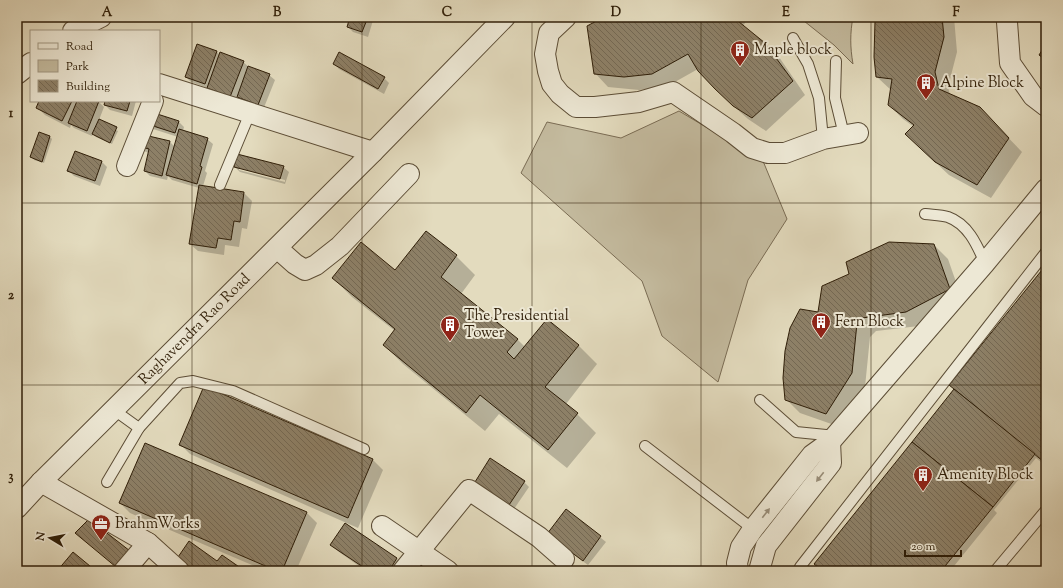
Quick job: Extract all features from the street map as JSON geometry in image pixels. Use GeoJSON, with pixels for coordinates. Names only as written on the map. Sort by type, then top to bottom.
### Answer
{"type":"FeatureCollection","features":[{"type":"Feature","properties":{"kind":"street"},"geometry":{"type":"LineString","coordinates":[[75,30],[101,17]]}},
{"type":"Feature","properties":{"kind":"street","name":"Raghavendra Rao Road"},"geometry":{"type":"LineString","coordinates":[[17,508],[41,482],[373,152],[505,17]]}},
{"type":"Feature","properties":{"kind":"street"},"geometry":{"type":"LineString","coordinates":[[566,17],[549,33],[545,54],[552,84],[560,94],[576,107],[595,107],[639,102],[673,92],[733,133],[752,148],[768,153],[785,153],[823,139],[851,134]]}},
{"type":"Feature","properties":{"kind":"street"},"geometry":{"type":"LineString","coordinates":[[1006,17],[1008,22],[1010,62],[1033,96],[1046,106]]}},
{"type":"Feature","properties":{"kind":"street"},"geometry":{"type":"LineString","coordinates":[[17,74],[30,64]]}},
{"type":"Feature","properties":{"kind":"street"},"geometry":{"type":"LineString","coordinates":[[160,90],[250,113],[373,152]]}},
{"type":"Feature","properties":{"kind":"street"},"geometry":{"type":"LineString","coordinates":[[127,166],[153,102]]}},
{"type":"Feature","properties":{"kind":"street"},"geometry":{"type":"LineString","coordinates":[[277,248],[295,264],[305,270],[316,265],[340,246],[409,174]]}},
{"type":"Feature","properties":{"kind":"street"},"geometry":{"type":"LineString","coordinates":[[738,571],[737,563],[741,547],[753,529],[812,455],[833,439],[985,263],[1046,189]]}},
{"type":"Feature","properties":{"kind":"street"},"geometry":{"type":"LineString","coordinates":[[759,571],[766,546],[831,463],[833,439]]}},
{"type":"Feature","properties":{"kind":"street"},"geometry":{"type":"LineString","coordinates":[[41,482],[148,542],[179,571]]}},
{"type":"Feature","properties":{"kind":"street"},"geometry":{"type":"LineString","coordinates":[[403,571],[469,490],[539,537],[564,559]]}},
{"type":"Feature","properties":{"kind":"street"},"geometry":{"type":"LineString","coordinates":[[382,526],[448,571]]}},
{"type":"Feature","properties":{"kind":"street"},"geometry":{"type":"LineString","coordinates":[[124,571],[148,542]]}},
{"type":"Feature","properties":{"kind":"lane"},"geometry":{"type":"LineString","coordinates":[[793,38],[808,64],[819,98],[823,139]]}},
{"type":"Feature","properties":{"kind":"lane"},"geometry":{"type":"LineString","coordinates":[[836,61],[835,98],[851,134]]}},
{"type":"Feature","properties":{"kind":"lane"},"geometry":{"type":"LineString","coordinates":[[220,185],[250,113]]}},
{"type":"Feature","properties":{"kind":"lane"},"geometry":{"type":"LineString","coordinates":[[925,214],[947,217],[960,223],[975,242],[985,263]]}},
{"type":"Feature","properties":{"kind":"lane"},"geometry":{"type":"LineString","coordinates":[[805,571],[800,567],[1046,252]]}},
{"type":"Feature","properties":{"kind":"lane"},"geometry":{"type":"LineString","coordinates":[[107,482],[139,428],[180,382],[193,381],[233,391],[364,449]]}},
{"type":"Feature","properties":{"kind":"lane"},"geometry":{"type":"LineString","coordinates":[[760,400],[796,432],[833,439]]}},
{"type":"Feature","properties":{"kind":"lane"},"geometry":{"type":"LineString","coordinates":[[114,410],[139,428]]}},
{"type":"Feature","properties":{"kind":"lane"},"geometry":{"type":"LineString","coordinates":[[645,446],[753,529]]}},
{"type":"Feature","properties":{"kind":"lane"},"geometry":{"type":"LineString","coordinates":[[995,571],[1046,510]]}},
{"type":"Feature","properties":{"kind":"green space"},"geometry":{"type":"Polygon","coordinates":[[[799,17],[853,17],[851,29],[851,52],[853,64],[834,45],[799,17]]]}},
{"type":"Feature","properties":{"kind":"green space"},"geometry":{"type":"Polygon","coordinates":[[[679,111],[763,161],[787,219],[748,280],[718,382],[662,336],[642,281],[521,173],[547,122],[621,138],[679,111]]]}},
{"type":"Feature","properties":{"kind":"building"},"geometry":{"type":"Polygon","coordinates":[[[350,17],[368,17],[362,32],[347,27],[350,17]]]}},
{"type":"Feature","properties":{"kind":"building","name":"Maple block"},"geometry":{"type":"Polygon","coordinates":[[[604,17],[733,17],[765,43],[793,81],[752,118],[733,106],[715,89],[698,71],[688,54],[652,74],[624,77],[594,74],[587,26],[604,17]]]}},
{"type":"Feature","properties":{"kind":"building","name":"Alpine Block"},"geometry":{"type":"Polygon","coordinates":[[[877,17],[942,17],[944,37],[935,72],[939,89],[980,107],[1009,138],[977,185],[935,162],[905,134],[914,125],[888,105],[892,79],[876,77],[874,57],[875,21],[877,17]]]}},
{"type":"Feature","properties":{"kind":"building"},"geometry":{"type":"Polygon","coordinates":[[[197,44],[217,51],[205,84],[185,77],[197,44]]]}},
{"type":"Feature","properties":{"kind":"building"},"geometry":{"type":"Polygon","coordinates":[[[1046,44],[1046,60],[1039,55],[1046,44]]]}},
{"type":"Feature","properties":{"kind":"building"},"geometry":{"type":"Polygon","coordinates":[[[220,52],[244,61],[230,97],[207,88],[220,52]]]}},
{"type":"Feature","properties":{"kind":"building"},"geometry":{"type":"Polygon","coordinates":[[[339,52],[385,77],[378,89],[333,64],[339,52]]]}},
{"type":"Feature","properties":{"kind":"building"},"geometry":{"type":"Polygon","coordinates":[[[248,66],[270,74],[258,105],[237,97],[248,66]]]}},
{"type":"Feature","properties":{"kind":"building"},"geometry":{"type":"Polygon","coordinates":[[[39,102],[72,102],[62,121],[36,108],[39,102]]]}},
{"type":"Feature","properties":{"kind":"building"},"geometry":{"type":"Polygon","coordinates":[[[77,102],[99,102],[87,131],[68,123],[77,102]]]}},
{"type":"Feature","properties":{"kind":"building"},"geometry":{"type":"Polygon","coordinates":[[[105,102],[130,102],[127,111],[104,105],[105,102]]]}},
{"type":"Feature","properties":{"kind":"building"},"geometry":{"type":"Polygon","coordinates":[[[151,112],[179,121],[175,133],[147,124],[151,112]]]}},
{"type":"Feature","properties":{"kind":"building"},"geometry":{"type":"Polygon","coordinates":[[[99,119],[117,127],[110,143],[92,134],[99,119]]]}},
{"type":"Feature","properties":{"kind":"building"},"geometry":{"type":"Polygon","coordinates":[[[179,129],[208,138],[200,166],[202,167],[197,184],[166,175],[179,129]]]}},
{"type":"Feature","properties":{"kind":"building"},"geometry":{"type":"Polygon","coordinates":[[[39,132],[50,136],[42,162],[30,157],[39,132]]]}},
{"type":"Feature","properties":{"kind":"building"},"geometry":{"type":"Polygon","coordinates":[[[140,134],[170,141],[162,176],[144,171],[149,149],[138,146],[140,134]]]}},
{"type":"Feature","properties":{"kind":"building"},"geometry":{"type":"Polygon","coordinates":[[[75,151],[102,161],[95,181],[67,171],[75,151]]]}},
{"type":"Feature","properties":{"kind":"building"},"geometry":{"type":"Polygon","coordinates":[[[237,154],[284,166],[280,179],[234,167],[237,154]]]}},
{"type":"Feature","properties":{"kind":"building"},"geometry":{"type":"Polygon","coordinates":[[[199,185],[244,192],[240,222],[234,221],[231,240],[218,238],[216,248],[189,244],[199,185]]]}},
{"type":"Feature","properties":{"kind":"building","name":"The Presidential Tower"},"geometry":{"type":"Polygon","coordinates":[[[426,231],[457,255],[441,277],[518,339],[507,352],[514,359],[547,319],[579,345],[545,387],[578,413],[548,450],[480,395],[466,413],[383,345],[395,329],[332,278],[361,242],[395,270],[426,231]]]}},
{"type":"Feature","properties":{"kind":"building","name":"Fern Block"},"geometry":{"type":"Polygon","coordinates":[[[889,242],[934,244],[950,289],[906,312],[862,318],[857,323],[852,373],[826,414],[785,400],[783,378],[785,351],[790,328],[800,309],[818,312],[822,286],[849,274],[846,262],[889,242]]]}},
{"type":"Feature","properties":{"kind":"building"},"geometry":{"type":"Polygon","coordinates":[[[1046,265],[1046,460],[1044,462],[949,385],[1046,265]]]}},
{"type":"Feature","properties":{"kind":"building"},"geometry":{"type":"Polygon","coordinates":[[[204,386],[373,459],[348,518],[179,445],[204,386]]]}},
{"type":"Feature","properties":{"kind":"building"},"geometry":{"type":"Polygon","coordinates":[[[954,389],[1035,454],[993,507],[912,442],[954,389]]]}},
{"type":"Feature","properties":{"kind":"building","name":"Amenity Block"},"geometry":{"type":"Polygon","coordinates":[[[912,442],[993,507],[941,571],[823,571],[814,564],[912,442]]]}},
{"type":"Feature","properties":{"kind":"building"},"geometry":{"type":"Polygon","coordinates":[[[145,443],[307,512],[282,571],[277,571],[119,503],[145,443]]]}},
{"type":"Feature","properties":{"kind":"building"},"geometry":{"type":"Polygon","coordinates":[[[490,458],[525,481],[509,505],[475,482],[490,458]]]}},
{"type":"Feature","properties":{"kind":"building"},"geometry":{"type":"Polygon","coordinates":[[[566,509],[601,536],[583,561],[547,534],[566,509]]]}},
{"type":"Feature","properties":{"kind":"building"},"geometry":{"type":"Polygon","coordinates":[[[89,519],[130,551],[116,567],[75,533],[89,519]]]}},
{"type":"Feature","properties":{"kind":"building"},"geometry":{"type":"Polygon","coordinates":[[[345,523],[397,558],[389,571],[369,571],[330,545],[345,523]]]}},
{"type":"Feature","properties":{"kind":"building"},"geometry":{"type":"Polygon","coordinates":[[[189,541],[217,561],[222,555],[245,571],[191,571],[176,560],[189,541]]]}},
{"type":"Feature","properties":{"kind":"building"},"geometry":{"type":"Polygon","coordinates":[[[73,552],[96,571],[57,571],[73,552]]]}},
{"type":"Feature","properties":{"kind":"building"},"geometry":{"type":"Polygon","coordinates":[[[416,563],[427,571],[409,571],[416,563]]]}},
{"type":"Feature","properties":{"kind":"place","name":"Maple block"},"geometry":{"type":"Point","coordinates":[740,67]}},
{"type":"Feature","properties":{"kind":"place","name":"Alpine Block"},"geometry":{"type":"Point","coordinates":[926,100]}},
{"type":"Feature","properties":{"kind":"place","name":"Fern Block"},"geometry":{"type":"Point","coordinates":[821,339]}},
{"type":"Feature","properties":{"kind":"place","name":"The Presidential Tower"},"geometry":{"type":"Point","coordinates":[450,342]}},
{"type":"Feature","properties":{"kind":"place","name":"Amenity Block"},"geometry":{"type":"Point","coordinates":[923,492]}},
{"type":"Feature","properties":{"kind":"place","name":"BrahmWorks"},"geometry":{"type":"Point","coordinates":[101,541]}}]}
